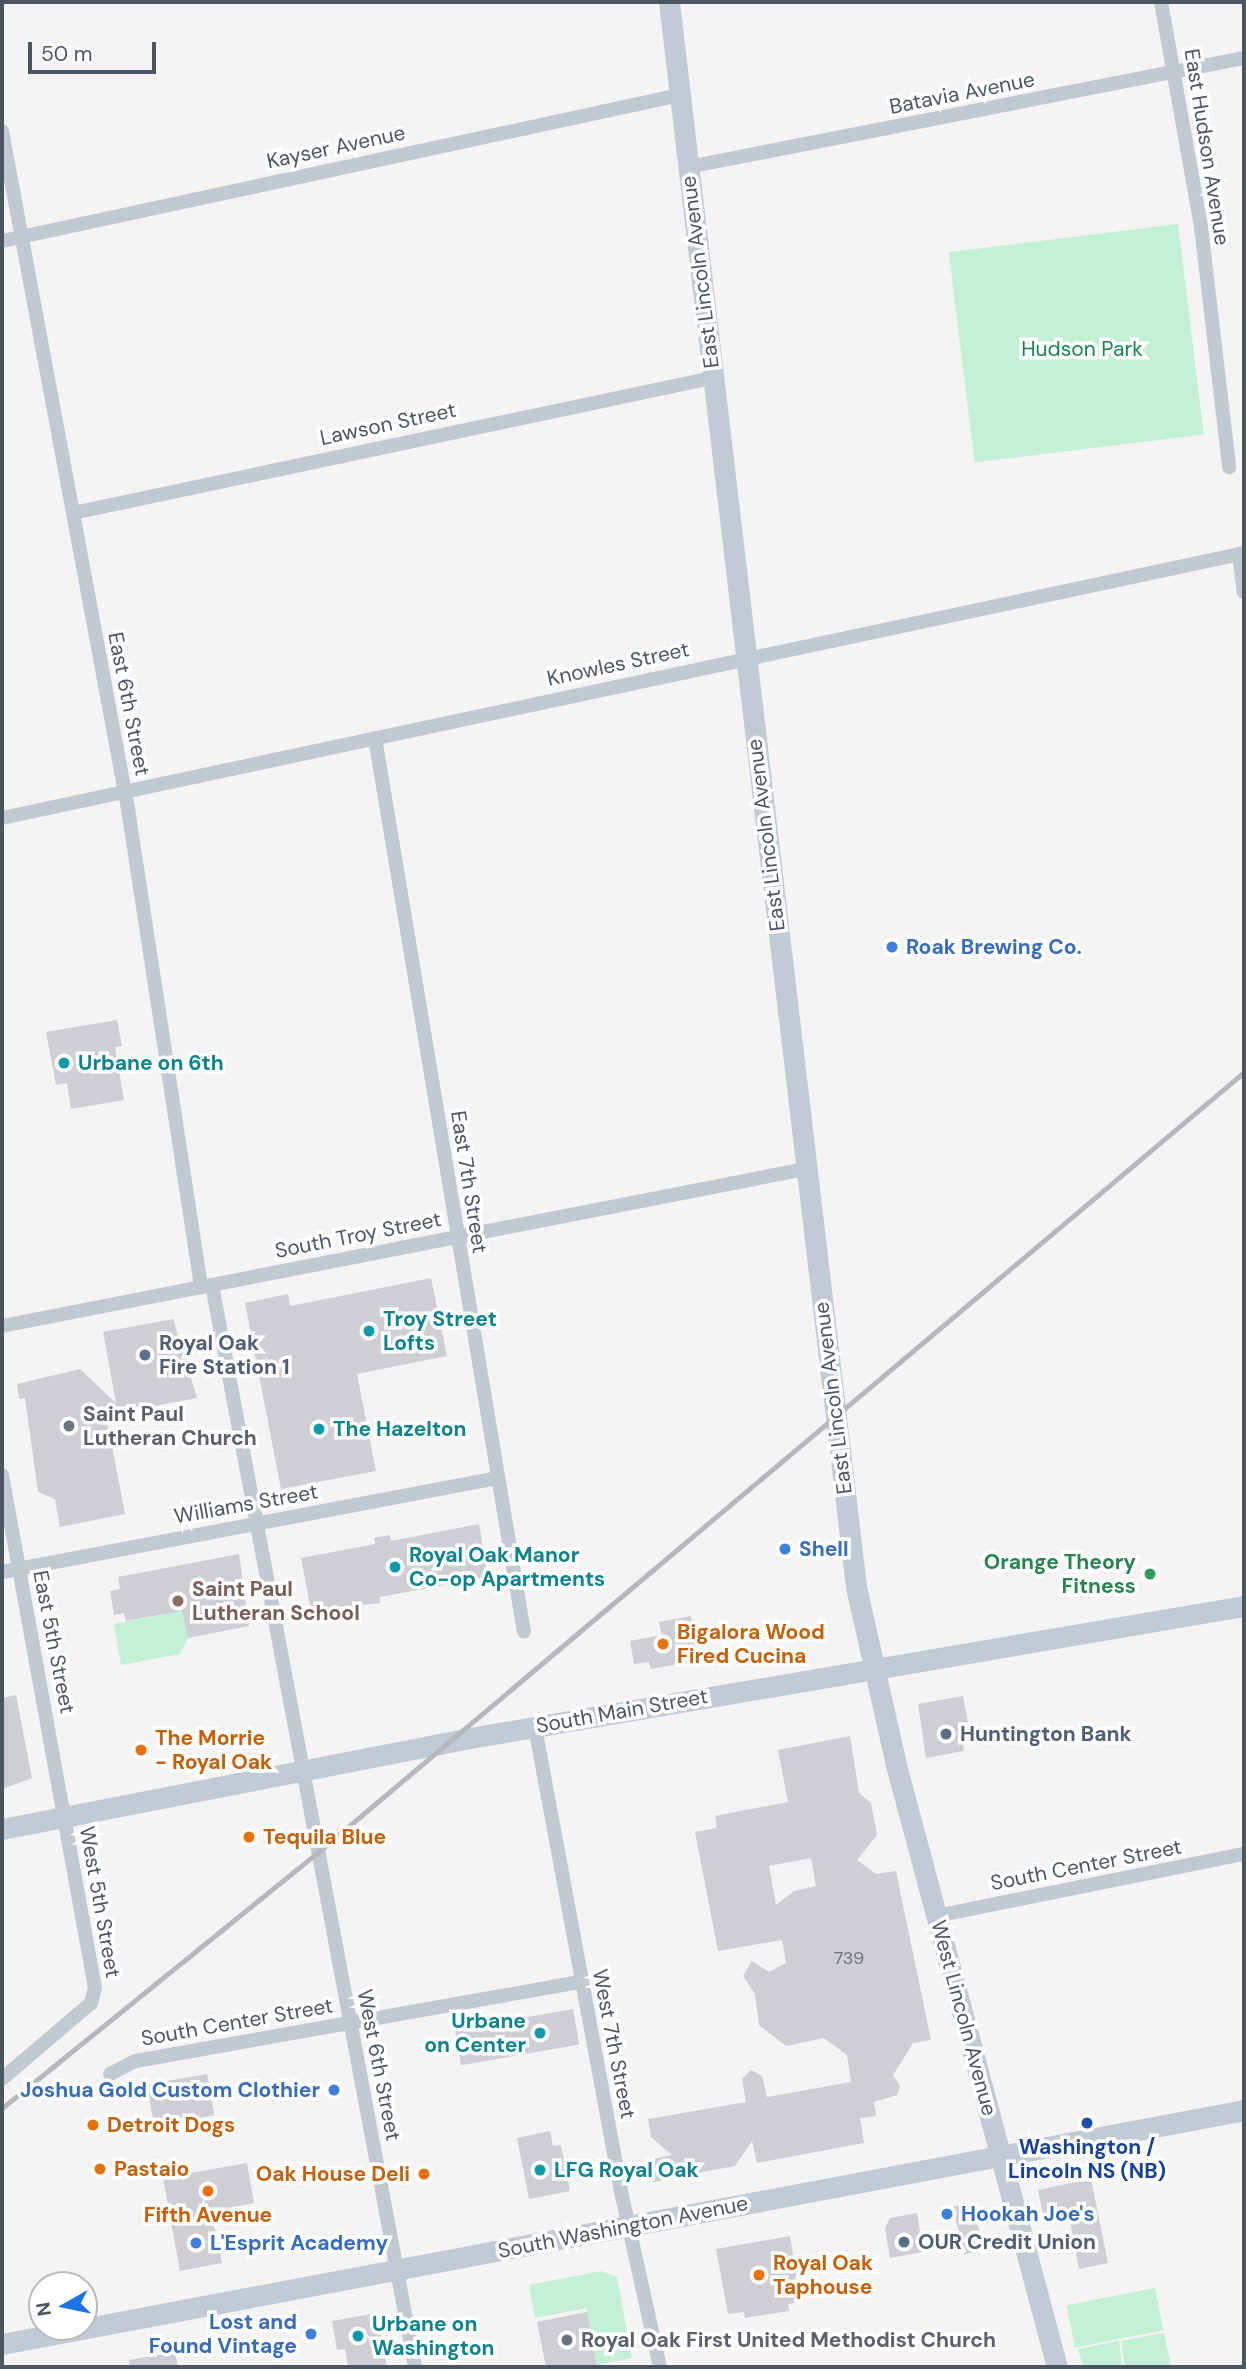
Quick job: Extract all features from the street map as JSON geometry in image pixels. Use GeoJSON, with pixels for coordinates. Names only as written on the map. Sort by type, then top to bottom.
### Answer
{"type":"FeatureCollection","features":[{"type":"Feature","properties":{"kind":"main road","name":"East Lincoln Avenue"},"geometry":{"type":"LineString","coordinates":[[669,2],[805,1169],[856,1587],[871,1668]]}},
{"type":"Feature","properties":{"kind":"main road","name":"South Main Street"},"geometry":{"type":"LineString","coordinates":[[2,1829],[535,1727],[1244,1606]]}},
{"type":"Feature","properties":{"kind":"main road","name":"West Lincoln Avenue"},"geometry":{"type":"LineString","coordinates":[[871,1668],[1057,2367]]}},
{"type":"Feature","properties":{"kind":"main road","name":"South Washington Avenue"},"geometry":{"type":"LineString","coordinates":[[2,2344],[397,2272],[1244,2110]]}},
{"type":"Feature","properties":{"kind":"street","name":"East Hudson Avenue"},"geometry":{"type":"LineString","coordinates":[[1161,2],[1200,227],[1229,467]]}},
{"type":"Feature","properties":{"kind":"street","name":"Batavia Avenue"},"geometry":{"type":"LineString","coordinates":[[688,167],[1244,58]]}},
{"type":"Feature","properties":{"kind":"street","name":"Kayser Avenue"},"geometry":{"type":"LineString","coordinates":[[2,241],[680,94]]}},
{"type":"Feature","properties":{"kind":"street","name":"East 6th Street"},"geometry":{"type":"LineString","coordinates":[[2,131],[124,792],[206,1286],[258,1524],[303,1771]]}},
{"type":"Feature","properties":{"kind":"street","name":"Lawson Street"},"geometry":{"type":"LineString","coordinates":[[73,513],[712,378]]}},
{"type":"Feature","properties":{"kind":"street","name":"Knowles Street"},"geometry":{"type":"LineString","coordinates":[[2,818],[1241,554]]}},
{"type":"Feature","properties":{"kind":"street"},"geometry":{"type":"LineString","coordinates":[[1241,554],[1244,592]]}},
{"type":"Feature","properties":{"kind":"street","name":"East 7th Street"},"geometry":{"type":"LineString","coordinates":[[375,738],[456,1237],[524,1632]]}},
{"type":"Feature","properties":{"kind":"street","name":"South Troy Street"},"geometry":{"type":"LineString","coordinates":[[2,1326],[805,1169]]}},
{"type":"Feature","properties":{"kind":"street","name":"East 5th Street"},"geometry":{"type":"LineString","coordinates":[[2,1475],[64,1817]]}},
{"type":"Feature","properties":{"kind":"street","name":"Williams Street"},"geometry":{"type":"LineString","coordinates":[[2,1572],[498,1478]]}},
{"type":"Feature","properties":{"kind":"street","name":"West 7th Street"},"geometry":{"type":"LineString","coordinates":[[535,1727],[581,1982],[660,2367]]}},
{"type":"Feature","properties":{"kind":"street","name":"West 6th Street"},"geometry":{"type":"LineString","coordinates":[[303,1771],[415,2367]]}},
{"type":"Feature","properties":{"kind":"street","name":"West 5th Street"},"geometry":{"type":"LineString","coordinates":[[2,2079],[94,1995],[64,1817]]}},
{"type":"Feature","properties":{"kind":"street","name":"South Center Street"},"geometry":{"type":"LineString","coordinates":[[936,1916],[1244,1854]]}},
{"type":"Feature","properties":{"kind":"street","name":"South Center Street"},"geometry":{"type":"LineString","coordinates":[[110,2074],[136,2061],[581,1982]]}},
{"type":"Feature","properties":{"kind":"green space","name":"Hudson Park"},"geometry":{"type":"Polygon","coordinates":[[[1178,224],[1204,434],[975,463],[949,252],[1178,224]]]}},
{"type":"Feature","properties":{"kind":"green space"},"geometry":{"type":"Polygon","coordinates":[[[182,1611],[188,1638],[180,1654],[121,1665],[114,1624],[182,1611]]]}},
{"type":"Feature","properties":{"kind":"green space"},"geometry":{"type":"Polygon","coordinates":[[[601,2271],[617,2277],[632,2358],[597,2365],[586,2308],[535,2318],[529,2285],[601,2271]]]}},
{"type":"Feature","properties":{"kind":"green space"},"geometry":{"type":"Polygon","coordinates":[[[1155,2288],[1163,2330],[1075,2347],[1067,2305],[1155,2288]]]}},
{"type":"Feature","properties":{"kind":"green space"},"geometry":{"type":"Polygon","coordinates":[[[1164,2333],[1171,2367],[1125,2367],[1121,2341],[1164,2333]]]}},
{"type":"Feature","properties":{"kind":"green space"},"geometry":{"type":"Polygon","coordinates":[[[1119,2341],[1122,2367],[1085,2367],[1082,2363],[1078,2349],[1119,2341]]]}},
{"type":"Feature","properties":{"kind":"building","name":"Urbane on 6th"},"geometry":{"type":"Polygon","coordinates":[[[117,1020],[122,1046],[115,1047],[124,1100],[71,1109],[67,1083],[56,1085],[46,1032],[117,1020]]]}},
{"type":"Feature","properties":{"kind":"building"},"geometry":{"type":"Polygon","coordinates":[[[431,1278],[447,1356],[357,1374],[376,1471],[281,1489],[245,1303],[288,1294],[290,1306],[431,1278]]]}},
{"type":"Feature","properties":{"kind":"building"},"geometry":{"type":"Polygon","coordinates":[[[173,1319],[197,1398],[106,1415],[125,1514],[60,1527],[55,1499],[38,1492],[25,1398],[19,1399],[17,1384],[80,1369],[116,1403],[103,1332],[173,1319]]]}},
{"type":"Feature","properties":{"kind":"building","name":"Royal Oak Manor Co-op Apartments"},"geometry":{"type":"Polygon","coordinates":[[[479,1524],[488,1577],[380,1597],[380,1603],[311,1610],[301,1558],[375,1544],[374,1538],[390,1535],[391,1541],[479,1524]]]}},
{"type":"Feature","properties":{"kind":"building","name":"Saint Paul Lutheran School"},"geometry":{"type":"Polygon","coordinates":[[[239,1554],[249,1626],[188,1638],[182,1611],[126,1621],[124,1613],[114,1615],[110,1591],[120,1589],[118,1577],[239,1554]]]}},
{"type":"Feature","properties":{"kind":"building","name":"Bigalora Wood Fired Cucina"},"geometry":{"type":"Polygon","coordinates":[[[691,1616],[699,1660],[651,1669],[649,1662],[634,1664],[630,1641],[662,1635],[659,1622],[691,1616]]]}},
{"type":"Feature","properties":{"kind":"building"},"geometry":{"type":"Polygon","coordinates":[[[16,1695],[32,1778],[2,1789],[2,1698],[16,1695]]]}},
{"type":"Feature","properties":{"kind":"building","name":"Huntington Bank"},"geometry":{"type":"Polygon","coordinates":[[[963,1696],[972,1743],[963,1744],[964,1751],[926,1758],[918,1704],[963,1696]]]}},
{"type":"Feature","properties":{"kind":"building"},"geometry":{"type":"Polygon","coordinates":[[[850,1736],[859,1793],[871,1803],[877,1835],[857,1860],[876,1874],[896,1871],[931,2040],[913,2043],[893,2075],[900,2086],[897,2095],[874,2102],[876,2116],[860,2118],[864,2143],[757,2163],[752,2141],[735,2166],[686,2175],[664,2160],[667,2179],[653,2182],[649,2160],[672,2155],[651,2137],[648,2119],[746,2102],[742,2079],[751,2070],[762,2076],[767,2097],[851,2082],[847,2055],[824,2038],[786,2046],[759,2025],[755,1994],[743,1976],[752,1961],[769,1972],[786,1963],[782,1940],[718,1951],[695,1832],[717,1828],[715,1816],[788,1802],[778,1750],[850,1736]],[[811,1858],[769,1866],[776,1905],[794,1891],[816,1886],[811,1858]]]}},
{"type":"Feature","properties":{"kind":"building","name":"Urbane on Center"},"geometry":{"type":"Polygon","coordinates":[[[573,2009],[579,2044],[461,2065],[455,2030],[573,2009]]]}},
{"type":"Feature","properties":{"kind":"building"},"geometry":{"type":"Polygon","coordinates":[[[207,2074],[214,2115],[154,2126],[147,2085],[207,2074]]]}},
{"type":"Feature","properties":{"kind":"building","name":"LFG Royal Oak"},"geometry":{"type":"Polygon","coordinates":[[[550,2131],[553,2146],[561,2145],[570,2191],[529,2199],[517,2138],[550,2131]]]}},
{"type":"Feature","properties":{"kind":"building","name":"Fifth Avenue"},"geometry":{"type":"Polygon","coordinates":[[[247,2163],[254,2203],[213,2211],[222,2263],[180,2271],[163,2178],[247,2163]]]}},
{"type":"Feature","properties":{"kind":"building"},"geometry":{"type":"Polygon","coordinates":[[[1091,2179],[1108,2263],[1079,2269],[1069,2216],[1044,2220],[1038,2190],[1091,2179]]]}},
{"type":"Feature","properties":{"kind":"building"},"geometry":{"type":"Polygon","coordinates":[[[972,2202],[984,2250],[964,2254],[953,2207],[972,2202]]]}},
{"type":"Feature","properties":{"kind":"building","name":"OUR Credit Union"},"geometry":{"type":"Polygon","coordinates":[[[917,2213],[923,2252],[890,2258],[885,2228],[890,2218],[917,2213]]]}},
{"type":"Feature","properties":{"kind":"building","name":"Royal Oak Taphouse"},"geometry":{"type":"Polygon","coordinates":[[[790,2236],[801,2302],[788,2304],[789,2311],[745,2318],[744,2312],[728,2314],[716,2249],[790,2236]]]}},
{"type":"Feature","properties":{"kind":"building","name":"Royal Oak First United Methodist Church"},"geometry":{"type":"Polygon","coordinates":[[[587,2312],[597,2367],[546,2367],[537,2322],[587,2312]]]}},
{"type":"Feature","properties":{"kind":"building","name":"Urbane on Washington"},"geometry":{"type":"Polygon","coordinates":[[[377,2313],[387,2367],[348,2367],[345,2349],[337,2350],[332,2321],[377,2313]]]}},
{"type":"Feature","properties":{"kind":"building"},"geometry":{"type":"Polygon","coordinates":[[[175,2352],[178,2367],[130,2367],[129,2360],[175,2352]]]}},
{"type":"Feature","properties":{"kind":"railway"},"geometry":{"type":"LineString","coordinates":[[2,2108],[318,1852],[1244,1072]]}},
{"type":"Feature","properties":{"kind":"place","name":"Roak Brewing Co."},"geometry":{"type":"Point","coordinates":[892,947]}},
{"type":"Feature","properties":{"kind":"place","name":"Urbane on 6th"},"geometry":{"type":"Point","coordinates":[64,1063]}},
{"type":"Feature","properties":{"kind":"place","name":"Troy Street Lofts"},"geometry":{"type":"Point","coordinates":[369,1331]}},
{"type":"Feature","properties":{"kind":"place","name":"Royal Oak Fire Station 1"},"geometry":{"type":"Point","coordinates":[145,1355]}},
{"type":"Feature","properties":{"kind":"place","name":"Saint Paul Lutheran Church"},"geometry":{"type":"Point","coordinates":[69,1426]}},
{"type":"Feature","properties":{"kind":"place","name":"The Hazelton"},"geometry":{"type":"Point","coordinates":[319,1429]}},
{"type":"Feature","properties":{"kind":"place","name":"Shell"},"geometry":{"type":"Point","coordinates":[785,1549]}},
{"type":"Feature","properties":{"kind":"place","name":"Royal Oak Manor Co-op Apartments"},"geometry":{"type":"Point","coordinates":[395,1567]}},
{"type":"Feature","properties":{"kind":"place","name":"Orange Theory Fitness"},"geometry":{"type":"Point","coordinates":[1150,1574]}},
{"type":"Feature","properties":{"kind":"place","name":"Saint Paul Lutheran School"},"geometry":{"type":"Point","coordinates":[178,1601]}},
{"type":"Feature","properties":{"kind":"place","name":"Bigalora Wood Fired Cucina"},"geometry":{"type":"Point","coordinates":[663,1644]}},
{"type":"Feature","properties":{"kind":"place","name":"Huntington Bank"},"geometry":{"type":"Point","coordinates":[946,1734]}},
{"type":"Feature","properties":{"kind":"place","name":"The Morrie - Royal Oak"},"geometry":{"type":"Point","coordinates":[141,1750]}},
{"type":"Feature","properties":{"kind":"place","name":"Tequila Blue"},"geometry":{"type":"Point","coordinates":[249,1837]}},
{"type":"Feature","properties":{"kind":"place","name":"Urbane on Center"},"geometry":{"type":"Point","coordinates":[540,2033]}},
{"type":"Feature","properties":{"kind":"place","name":"Joshua Gold Custom Clothier"},"geometry":{"type":"Point","coordinates":[334,2090]}},
{"type":"Feature","properties":{"kind":"place","name":"Washington / Lincoln NS (NB)"},"geometry":{"type":"Point","coordinates":[1087,2123]}},
{"type":"Feature","properties":{"kind":"place","name":"Detroit Dogs"},"geometry":{"type":"Point","coordinates":[93,2125]}},
{"type":"Feature","properties":{"kind":"place","name":"Pastaio"},"geometry":{"type":"Point","coordinates":[100,2169]}},
{"type":"Feature","properties":{"kind":"place","name":"LFG Royal Oak"},"geometry":{"type":"Point","coordinates":[540,2170]}},
{"type":"Feature","properties":{"kind":"place","name":"Oak House Deli"},"geometry":{"type":"Point","coordinates":[424,2174]}},
{"type":"Feature","properties":{"kind":"place","name":"Fifth Avenue"},"geometry":{"type":"Point","coordinates":[208,2191]}},
{"type":"Feature","properties":{"kind":"place","name":"Hookah Joe's"},"geometry":{"type":"Point","coordinates":[947,2214]}},
{"type":"Feature","properties":{"kind":"place","name":"OUR Credit Union"},"geometry":{"type":"Point","coordinates":[904,2242]}},
{"type":"Feature","properties":{"kind":"place","name":"L'Esprit Academy"},"geometry":{"type":"Point","coordinates":[196,2243]}},
{"type":"Feature","properties":{"kind":"place","name":"Royal Oak Taphouse"},"geometry":{"type":"Point","coordinates":[759,2275]}},
{"type":"Feature","properties":{"kind":"place","name":"Lost and Found Vintage"},"geometry":{"type":"Point","coordinates":[311,2334]}},
{"type":"Feature","properties":{"kind":"place","name":"Urbane on Washington"},"geometry":{"type":"Point","coordinates":[358,2336]}},
{"type":"Feature","properties":{"kind":"place","name":"Royal Oak First United Methodist Church"},"geometry":{"type":"Point","coordinates":[567,2340]}}]}
